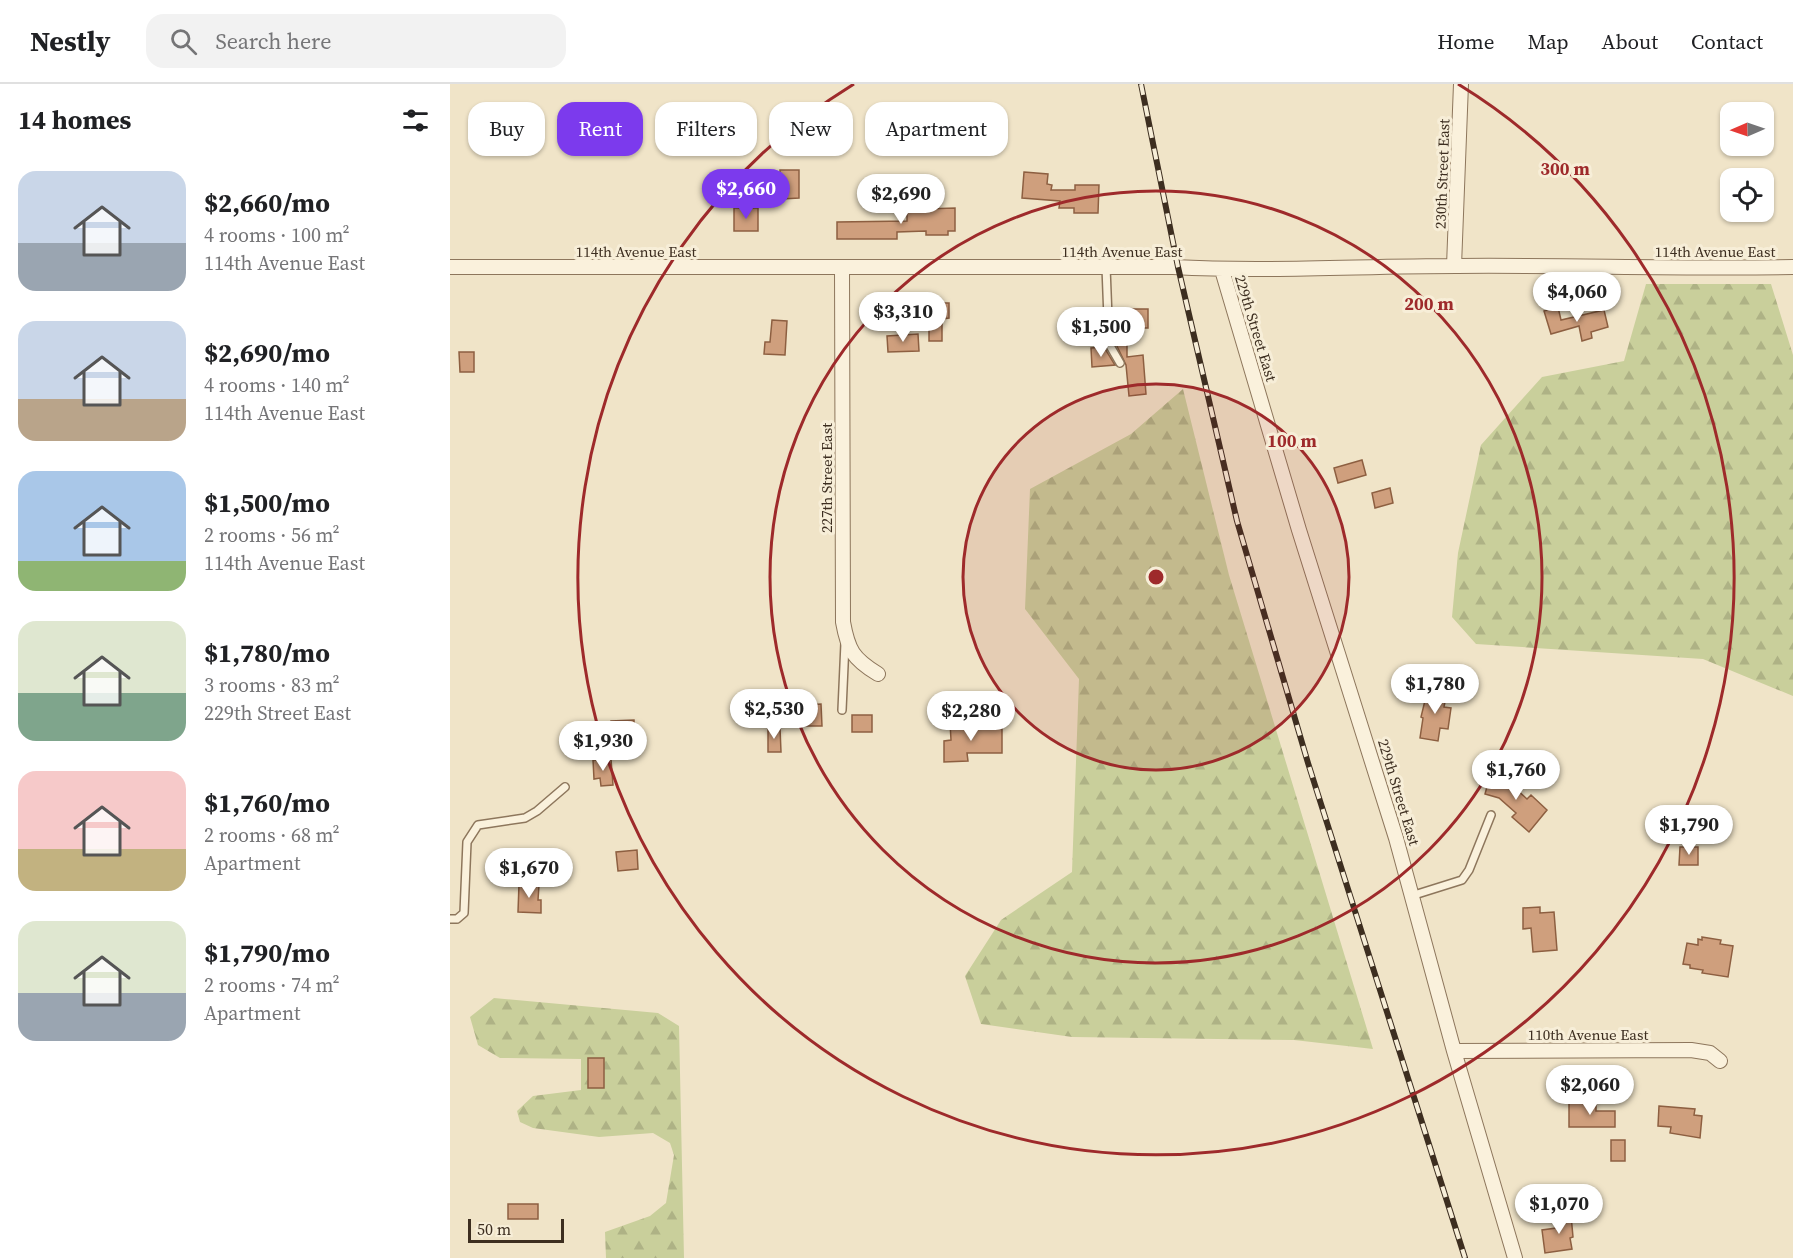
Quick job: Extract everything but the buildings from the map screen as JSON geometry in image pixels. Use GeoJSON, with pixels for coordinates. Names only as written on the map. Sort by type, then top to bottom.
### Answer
{"type":"FeatureCollection","features":[{"type":"Feature","properties":{"kind":"street","name":"230th Street East"},"geometry":{"type":"LineString","coordinates":[[1454,266],[1461,84]]}},
{"type":"Feature","properties":{"kind":"street","name":"114th Avenue East"},"geometry":{"type":"LineString","coordinates":[[450,267],[1106,267],[1222,270],[1454,266],[1793,267]]}},
{"type":"Feature","properties":{"kind":"street","name":"227th Street East"},"geometry":{"type":"LineString","coordinates":[[842,267],[843,621],[849,649],[855,658],[878,674]]}},
{"type":"Feature","properties":{"kind":"street","name":"229th Street East"},"geometry":{"type":"LineString","coordinates":[[1222,270],[1299,530],[1396,838],[1454,1051],[1515,1258]]}},
{"type":"Feature","properties":{"kind":"street","name":"110th Avenue East"},"geometry":{"type":"LineString","coordinates":[[1454,1051],[1691,1050],[1710,1053],[1720,1061]]}},
{"type":"Feature","properties":{"kind":"lane"},"geometry":{"type":"LineString","coordinates":[[1106,267],[1110,344],[1120,363]]}},
{"type":"Feature","properties":{"kind":"lane"},"geometry":{"type":"LineString","coordinates":[[842,710],[845,635]]}},
{"type":"Feature","properties":{"kind":"lane"},"geometry":{"type":"LineString","coordinates":[[450,919],[457,919],[465,912],[467,842],[478,825],[525,818],[537,811],[565,787]]}},
{"type":"Feature","properties":{"kind":"lane"},"geometry":{"type":"LineString","coordinates":[[1412,896],[1462,880],[1469,870],[1491,815]]}},
{"type":"Feature","properties":{"kind":"green space"},"geometry":{"type":"Polygon","coordinates":[[[1646,284],[1771,284],[1793,355],[1793,696],[1703,659],[1476,644],[1452,617],[1458,553],[1481,445],[1542,377],[1624,361],[1646,284]]]}},
{"type":"Feature","properties":{"kind":"green space"},"geometry":{"type":"Polygon","coordinates":[[[1183,389],[1229,575],[1373,1049],[1294,1040],[1072,1037],[981,1024],[965,976],[1001,920],[1072,872],[1079,679],[1025,609],[1030,489],[1131,434],[1183,389]]]}},
{"type":"Feature","properties":{"kind":"green space"},"geometry":{"type":"Polygon","coordinates":[[[494,998],[658,1013],[679,1026],[684,1258],[606,1258],[605,1232],[650,1216],[666,1203],[674,1155],[670,1143],[653,1133],[599,1137],[533,1128],[520,1122],[517,1111],[533,1096],[581,1090],[581,1059],[500,1058],[478,1045],[470,1017],[494,998]]]}},
{"type":"Feature","properties":{"kind":"railway"},"geometry":{"type":"LineString","coordinates":[[1141,84],[1178,267],[1237,521],[1308,763],[1465,1258]]}}]}
